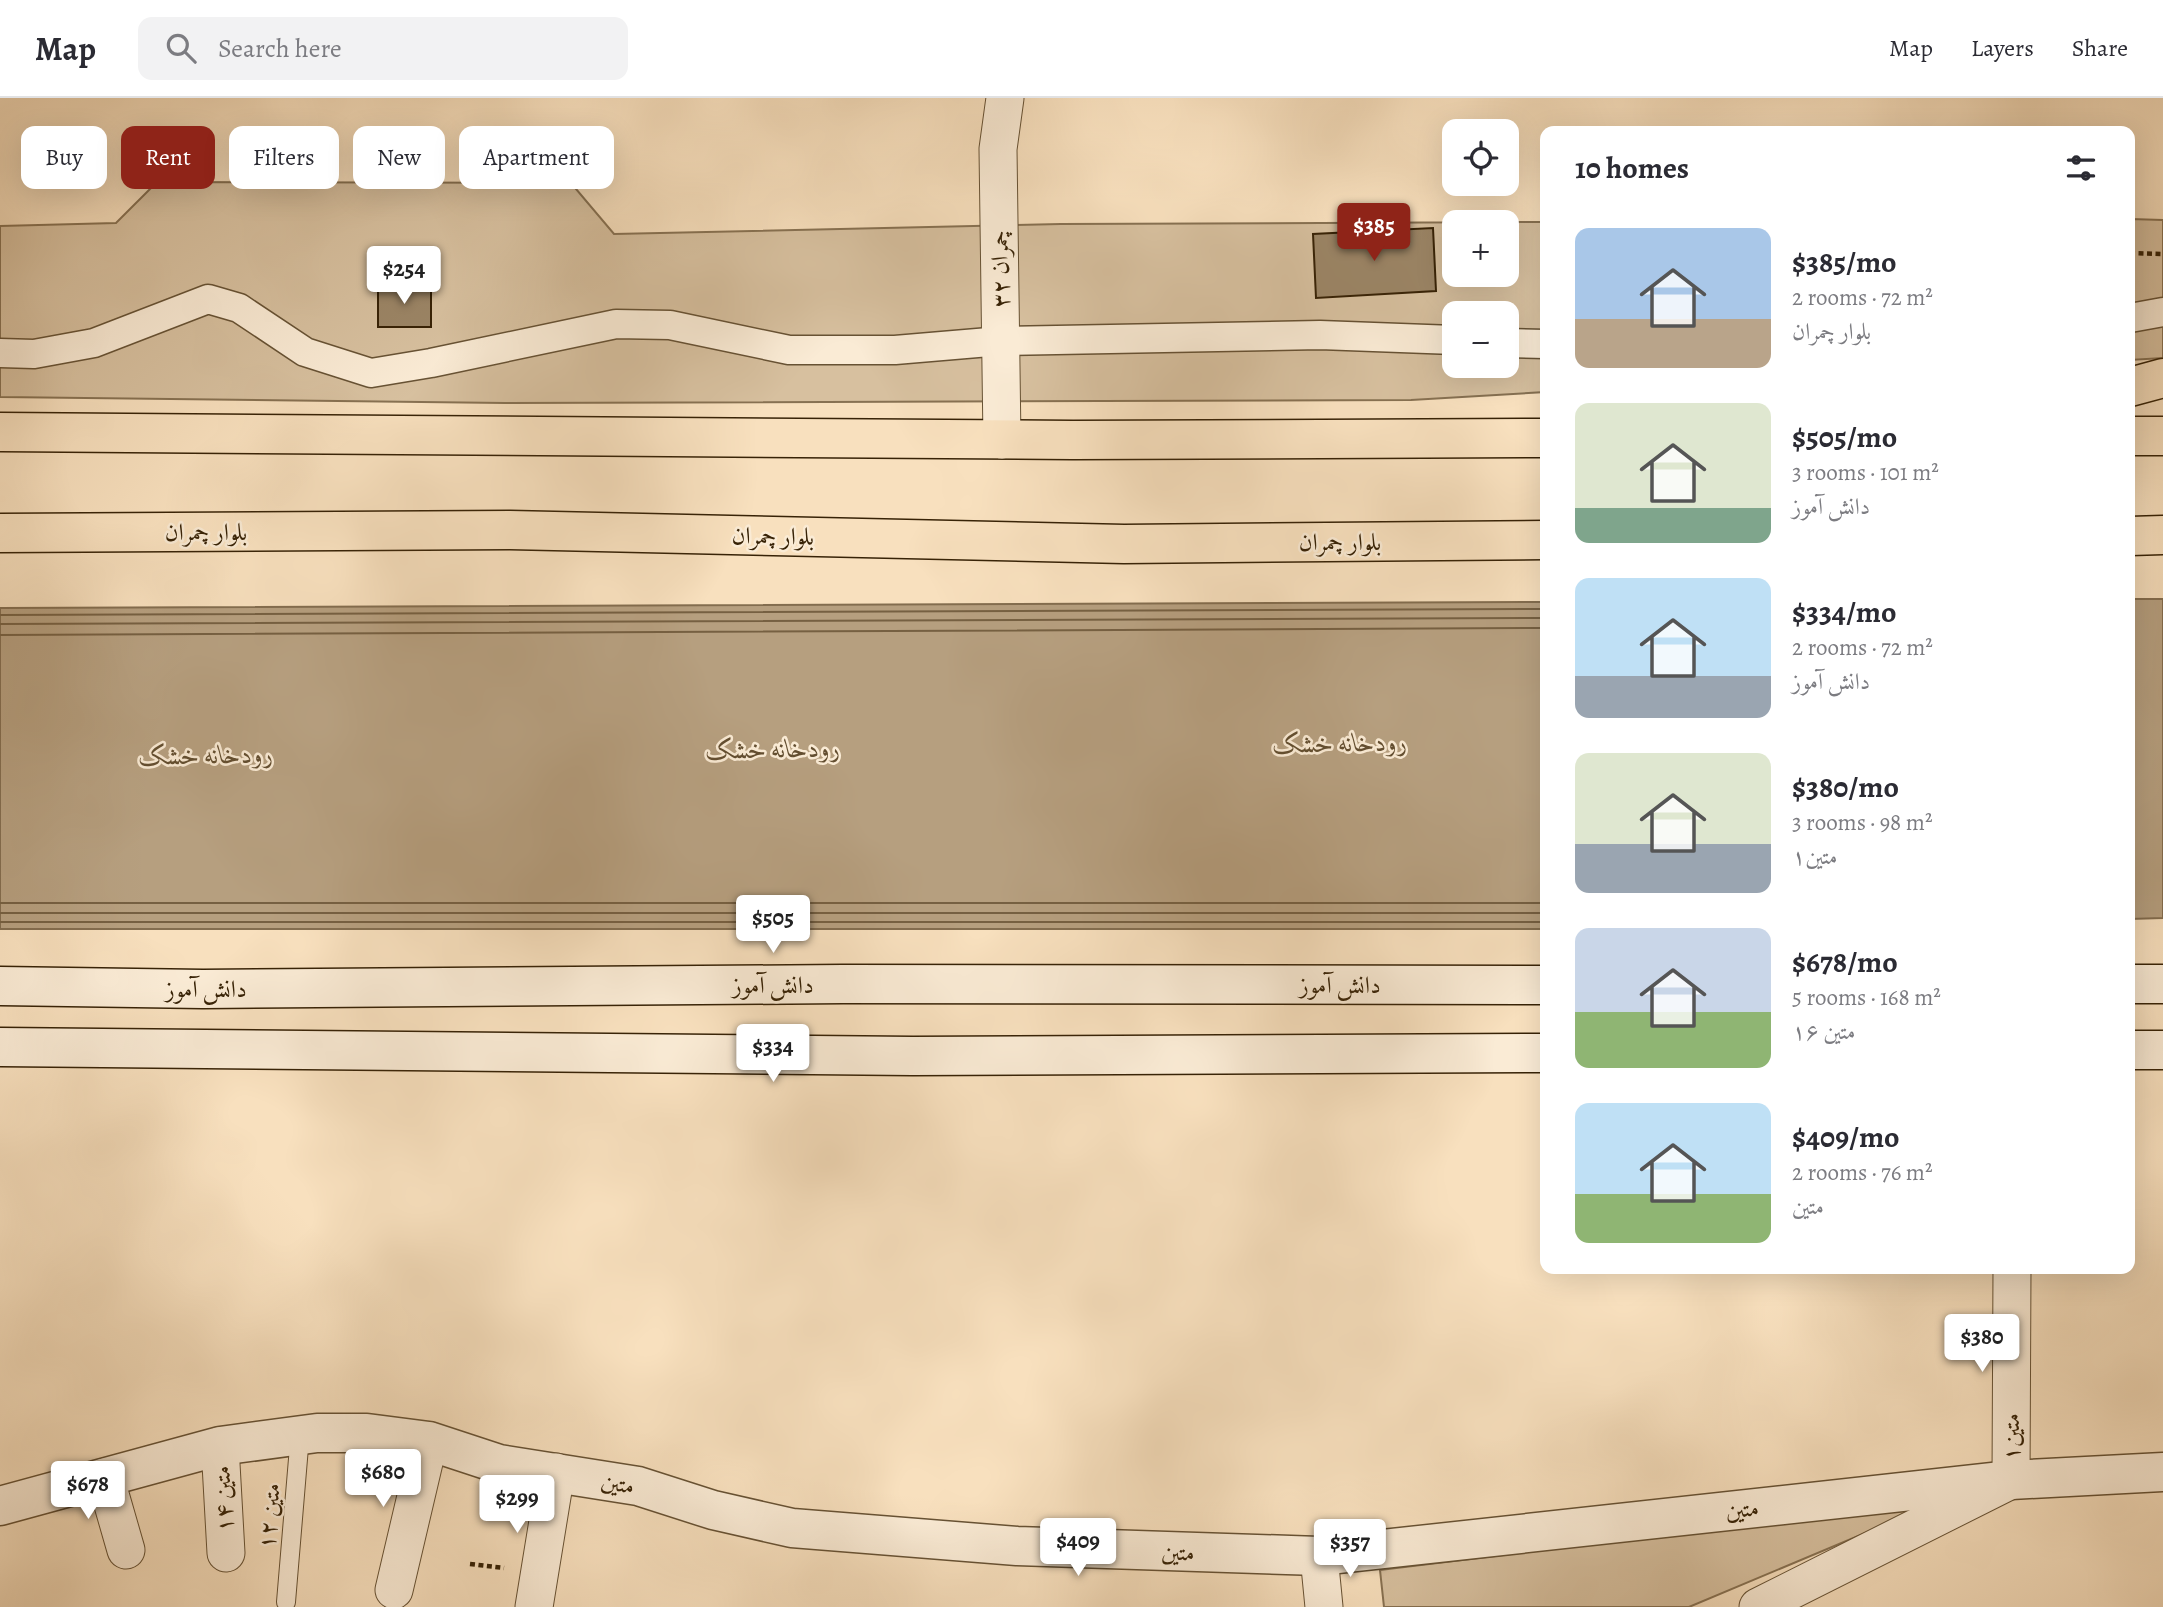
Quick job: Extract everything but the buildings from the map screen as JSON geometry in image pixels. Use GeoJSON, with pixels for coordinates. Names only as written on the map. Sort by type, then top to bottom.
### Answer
{"type":"FeatureCollection","features":[{"type":"Feature","properties":{"kind":"main road"},"geometry":{"type":"LineString","coordinates":[[2135,386],[2163,378]]}},
{"type":"Feature","properties":{"kind":"main road"},"geometry":{"type":"LineString","coordinates":[[0,432],[1002,440],[1540,438]]}},
{"type":"Feature","properties":{"kind":"main road"},"geometry":{"type":"LineString","coordinates":[[2135,436],[2163,436]]}},
{"type":"Feature","properties":{"kind":"main road","name":"بلوار چمران"},"geometry":{"type":"LineString","coordinates":[[0,533],[510,530],[1124,544],[1540,540]]}},
{"type":"Feature","properties":{"kind":"main road"},"geometry":{"type":"LineString","coordinates":[[2135,536],[2163,535]]}},
{"type":"Feature","properties":{"kind":"main road","name":"دانش آموز"},"geometry":{"type":"LineString","coordinates":[[0,986],[203,989],[843,984],[1540,985]]}},
{"type":"Feature","properties":{"kind":"main road"},"geometry":{"type":"LineString","coordinates":[[2135,984],[2163,984]]}},
{"type":"Feature","properties":{"kind":"main road"},"geometry":{"type":"LineString","coordinates":[[0,1047],[913,1056],[1540,1053]]}},
{"type":"Feature","properties":{"kind":"main road"},"geometry":{"type":"LineString","coordinates":[[2135,1050],[2163,1050]]}},
{"type":"Feature","properties":{"kind":"main road","name":"متین"},"geometry":{"type":"LineString","coordinates":[[0,1506],[220,1446],[300,1435],[367,1433],[429,1441],[499,1464],[638,1486],[713,1510],[792,1528],[1017,1546],[1319,1556],[2011,1480],[2163,1472]]}},
{"type":"Feature","properties":{"kind":"street","name":"۳۲ چمران"},"geometry":{"type":"LineString","coordinates":[[1002,440],[999,149],[1005,98]]}},
{"type":"Feature","properties":{"kind":"street"},"geometry":{"type":"LineString","coordinates":[[0,353],[34,354],[94,343],[208,299],[239,308],[305,352],[371,373],[616,324],[670,325],[789,350],[895,350],[1001,341],[1320,335],[1442,340]]}},
{"type":"Feature","properties":{"kind":"street"},"geometry":{"type":"LineString","coordinates":[[2135,317],[2163,312]]}},
{"type":"Feature","properties":{"kind":"street"},"geometry":{"type":"LineString","coordinates":[[1519,343],[1540,344]]}},
{"type":"Feature","properties":{"kind":"street","name":"متین۱"},"geometry":{"type":"LineString","coordinates":[[2011,1480],[2012,1274]]}},
{"type":"Feature","properties":{"kind":"street"},"geometry":{"type":"LineString","coordinates":[[394,1590],[429,1441]]}},
{"type":"Feature","properties":{"kind":"street","name":"۱۴ متین"},"geometry":{"type":"LineString","coordinates":[[220,1446],[226,1553]]}},
{"type":"Feature","properties":{"kind":"street"},"geometry":{"type":"LineString","coordinates":[[534,1607],[556,1472]]}},
{"type":"Feature","properties":{"kind":"street"},"geometry":{"type":"LineString","coordinates":[[106,1477],[127,1550]]}},
{"type":"Feature","properties":{"kind":"street"},"geometry":{"type":"LineString","coordinates":[[1758,1607],[2011,1480]]}},
{"type":"Feature","properties":{"kind":"street"},"geometry":{"type":"LineString","coordinates":[[1319,1556],[1324,1607]]}},
{"type":"Feature","properties":{"kind":"lane","name":"۱۲ متین"},"geometry":{"type":"LineString","coordinates":[[286,1602],[300,1435]]}},
{"type":"Feature","properties":{"kind":"path"},"geometry":{"type":"LineString","coordinates":[[2135,253],[2163,254]]}},
{"type":"Feature","properties":{"kind":"shaded area"},"geometry":{"type":"Polygon","coordinates":[[[215,182],[229,182],[229,189],[339,189],[339,182],[353,182],[353,189],[445,189],[445,183],[459,183],[459,189],[576,189],[614,234],[1061,224],[1442,222],[1442,287],[1519,287],[1519,222],[1540,222],[1540,392],[1411,400],[505,403],[0,397],[0,226],[116,223],[150,189],[215,189],[215,182]]]}},
{"type":"Feature","properties":{"kind":"shaded area"},"geometry":{"type":"Polygon","coordinates":[[[2135,219],[2163,220],[2163,358],[2135,360],[2135,219]]]}},
{"type":"Feature","properties":{"kind":"shaded area"},"geometry":{"type":"Polygon","coordinates":[[[1939,1502],[1689,1607],[1384,1607],[1380,1570],[1939,1502]]]}},
{"type":"Feature","properties":{"kind":"water"},"geometry":{"type":"Polygon","coordinates":[[[2135,599],[2163,599],[2163,918],[2135,919],[2135,599]]]}},
{"type":"Feature","properties":{"kind":"water","name":"رودخانه خشک"},"geometry":{"type":"Polygon","coordinates":[[[1540,602],[1540,929],[0,929],[0,608],[1540,602]]]}}]}
